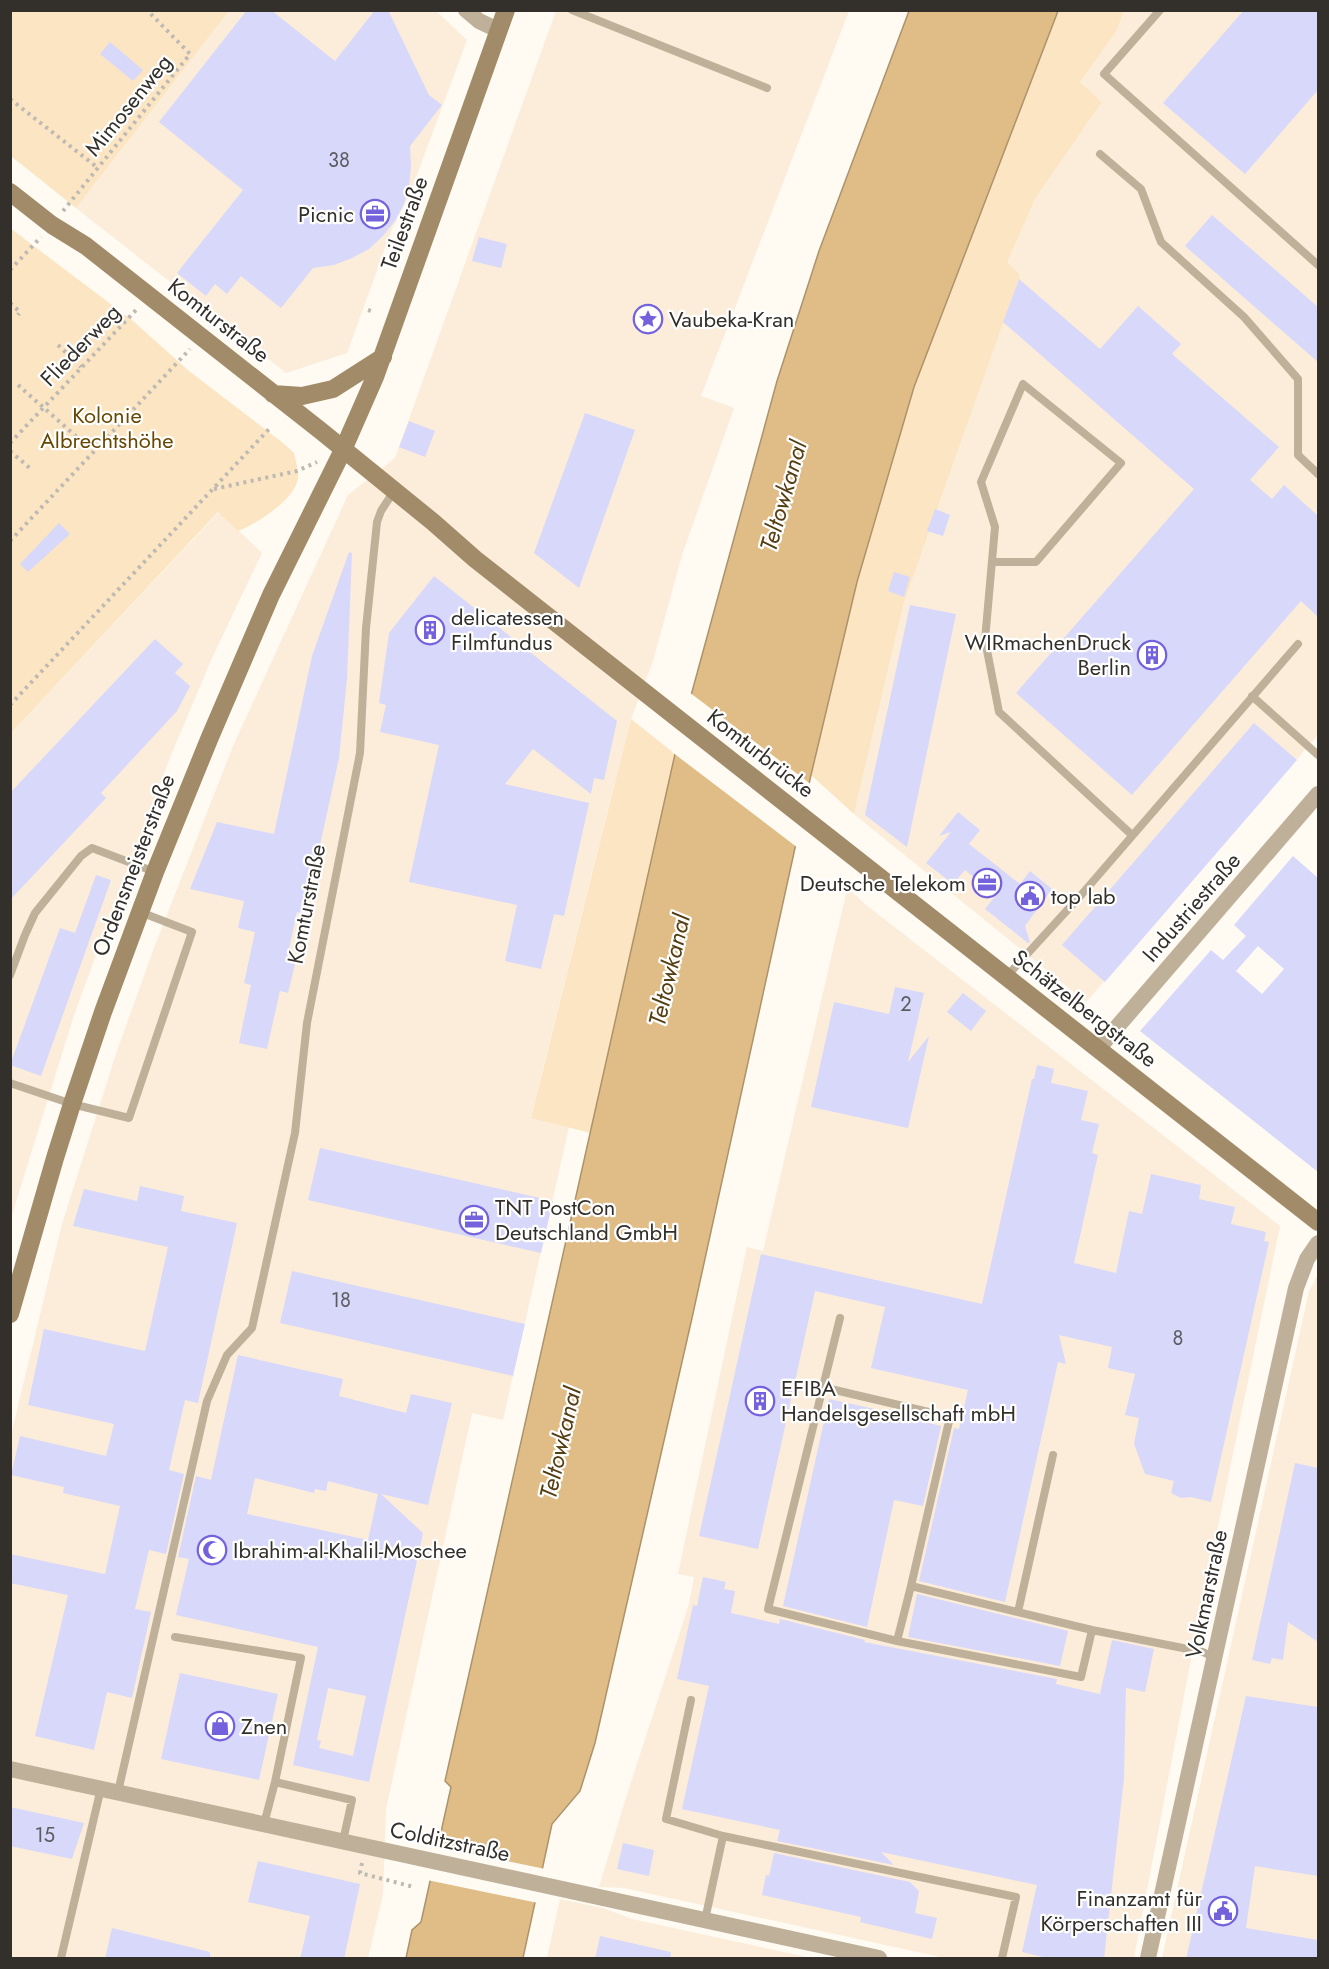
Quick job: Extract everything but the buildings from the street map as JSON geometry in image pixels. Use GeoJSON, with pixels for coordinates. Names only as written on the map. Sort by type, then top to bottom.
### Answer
{"type":"FeatureCollection","features":[{"type":"Feature","properties":{"kind":"street"},"geometry":{"type":"LineString","coordinates":[[466,10],[479,21],[498,30]]}},
{"type":"Feature","properties":{"kind":"street","name":"Teilestraße"},"geometry":{"type":"LineString","coordinates":[[343,450],[382,357],[506,10]]}},
{"type":"Feature","properties":{"kind":"street","name":"Komturstraße"},"geometry":{"type":"LineString","coordinates":[[10,192],[52,225],[86,246],[394,491],[475,559],[671,712]]}},
{"type":"Feature","properties":{"kind":"street"},"geometry":{"type":"LineString","coordinates":[[273,394],[302,396],[333,389],[382,357]]}},
{"type":"Feature","properties":{"kind":"street","name":"Ordensmeisterstraße"},"geometry":{"type":"LineString","coordinates":[[10,1314],[54,1158],[155,872],[210,736],[271,595],[343,450]]}},
{"type":"Feature","properties":{"kind":"street","name":"Komturbrücke"},"geometry":{"type":"LineString","coordinates":[[671,712],[822,831]]}},
{"type":"Feature","properties":{"kind":"street","name":"Industriestraße"},"geometry":{"type":"LineString","coordinates":[[1098,1048],[1318,795]]}},
{"type":"Feature","properties":{"kind":"street","name":"Schätzelbergstraße"},"geometry":{"type":"LineString","coordinates":[[822,831],[1318,1222]]}},
{"type":"Feature","properties":{"kind":"street","name":"Volkmarstraße"},"geometry":{"type":"LineString","coordinates":[[1148,1959],[1296,1288],[1307,1259],[1318,1243]]}},
{"type":"Feature","properties":{"kind":"street","name":"Colditzstraße"},"geometry":{"type":"LineString","coordinates":[[10,1769],[879,1959]]}},
{"type":"Feature","properties":{"kind":"lane"},"geometry":{"type":"LineString","coordinates":[[572,10],[766,88]]}},
{"type":"Feature","properties":{"kind":"lane"},"geometry":{"type":"LineString","coordinates":[[1160,10],[1104,74],[1318,266]]}},
{"type":"Feature","properties":{"kind":"lane"},"geometry":{"type":"LineString","coordinates":[[1100,154],[1141,189],[1161,242],[1244,317],[1298,379],[1298,455],[1318,474]]}},
{"type":"Feature","properties":{"kind":"lane"},"geometry":{"type":"LineString","coordinates":[[992,562],[1036,562],[1120,463],[1023,384],[981,482],[995,527],[985,640],[999,712],[1132,835]]}},
{"type":"Feature","properties":{"kind":"lane","name":"Komturstraße"},"geometry":{"type":"LineString","coordinates":[[118,1792],[207,1401],[228,1355],[252,1328],[295,1132],[307,1023],[360,753],[366,628],[377,522],[394,491]]}},
{"type":"Feature","properties":{"kind":"lane"},"geometry":{"type":"LineString","coordinates":[[1006,976],[1082,894],[1298,644]]}},
{"type":"Feature","properties":{"kind":"lane"},"geometry":{"type":"LineString","coordinates":[[1252,696],[1318,755]]}},
{"type":"Feature","properties":{"kind":"lane"},"geometry":{"type":"LineString","coordinates":[[10,975],[35,913],[81,856],[92,848],[155,872]]}},
{"type":"Feature","properties":{"kind":"lane"},"geometry":{"type":"LineString","coordinates":[[10,1083],[72,1104],[129,1118],[192,932],[140,912]]}},
{"type":"Feature","properties":{"kind":"lane"},"geometry":{"type":"LineString","coordinates":[[840,1318],[768,1609],[897,1641],[1081,1677],[1092,1630]]}},
{"type":"Feature","properties":{"kind":"lane"},"geometry":{"type":"LineString","coordinates":[[822,1388],[950,1417],[897,1641]]}},
{"type":"Feature","properties":{"kind":"lane"},"geometry":{"type":"LineString","coordinates":[[1018,1612],[1053,1455]]}},
{"type":"Feature","properties":{"kind":"lane"},"geometry":{"type":"LineString","coordinates":[[911,1586],[1092,1630],[1196,1651],[1215,1658]]}},
{"type":"Feature","properties":{"kind":"lane"},"geometry":{"type":"LineString","coordinates":[[175,1637],[301,1658],[264,1824]]}},
{"type":"Feature","properties":{"kind":"lane"},"geometry":{"type":"LineString","coordinates":[[691,1700],[666,1819],[723,1836],[1017,1897],[1002,1959]]}},
{"type":"Feature","properties":{"kind":"lane"},"geometry":{"type":"LineString","coordinates":[[275,1782],[352,1800],[343,1841]]}},
{"type":"Feature","properties":{"kind":"lane"},"geometry":{"type":"LineString","coordinates":[[61,1959],[101,1788]]}},
{"type":"Feature","properties":{"kind":"lane"},"geometry":{"type":"LineString","coordinates":[[705,1920],[723,1836]]}},
{"type":"Feature","properties":{"kind":"path","name":"Mimosenweg"},"geometry":{"type":"LineString","coordinates":[[10,270],[52,225],[190,54],[147,10]]}},
{"type":"Feature","properties":{"kind":"path"},"geometry":{"type":"LineString","coordinates":[[10,99],[99,168]]}},
{"type":"Feature","properties":{"kind":"path","name":"Fliederweg"},"geometry":{"type":"LineString","coordinates":[[10,443],[149,296]]}},
{"type":"Feature","properties":{"kind":"path"},"geometry":{"type":"LineString","coordinates":[[10,303],[20,312],[18,315]]}},
{"type":"Feature","properties":{"kind":"path"},"geometry":{"type":"LineString","coordinates":[[10,541],[201,337]]}},
{"type":"Feature","properties":{"kind":"path"},"geometry":{"type":"LineString","coordinates":[[58,345],[81,367]]}},
{"type":"Feature","properties":{"kind":"path"},"geometry":{"type":"LineString","coordinates":[[18,385],[78,438]]}},
{"type":"Feature","properties":{"kind":"path"},"geometry":{"type":"LineString","coordinates":[[10,705],[270,428]]}},
{"type":"Feature","properties":{"kind":"path"},"geometry":{"type":"LineString","coordinates":[[10,451],[32,470]]}},
{"type":"Feature","properties":{"kind":"path"},"geometry":{"type":"LineString","coordinates":[[214,490],[306,467]]}},
{"type":"Feature","properties":{"kind":"path"},"geometry":{"type":"LineString","coordinates":[[362,1863],[360,1873],[414,1887]]}},
{"type":"Feature","properties":{"kind":"shaded area"},"geometry":{"type":"Polygon","coordinates":[[[229,11],[436,11],[467,40],[409,196],[392,229],[347,353],[286,373],[76,208],[229,11]]]}},
{"type":"Feature","properties":{"kind":"shaded area"},"geometry":{"type":"Polygon","coordinates":[[[556,11],[849,11],[701,396],[734,408],[682,555],[653,661],[631,719],[531,1117],[569,1127],[503,1420],[472,1413],[386,1809],[383,1894],[368,1958],[11,1958],[11,1435],[62,1224],[117,1051],[154,948],[233,746],[348,495],[395,458],[556,11]]]}},
{"type":"Feature","properties":{"kind":"shaded area"},"geometry":{"type":"Polygon","coordinates":[[[1124,11],[1318,11],[1318,735],[1086,1002],[854,814],[904,602],[1006,262],[1035,199],[1102,102],[1080,82],[1116,32],[1124,11]]]}},
{"type":"Feature","properties":{"kind":"shaded area"},"geometry":{"type":"Polygon","coordinates":[[[219,512],[262,553],[212,658],[171,755],[130,863],[74,1015],[11,1218],[11,733],[219,512]]]}},
{"type":"Feature","properties":{"kind":"shaded area"},"geometry":{"type":"Polygon","coordinates":[[[850,890],[866,905],[1280,1226],[1195,1638],[1134,1958],[945,1958],[624,1888],[599,1887],[689,1604],[694,1577],[678,1574],[747,1247],[763,1251],[846,894],[850,890]]]}},
{"type":"Feature","properties":{"kind":"shaded area"},"geometry":{"type":"Polygon","coordinates":[[[1318,1274],[1318,1958],[1162,1958],[1309,1291],[1318,1274]]]}},
{"type":"Feature","properties":{"kind":"shaded area"},"geometry":{"type":"Polygon","coordinates":[[[560,1899],[603,1908],[632,1919],[811,1958],[547,1958],[560,1899]]]}},
{"type":"Feature","properties":{"kind":"green space"},"geometry":{"type":"Polygon","coordinates":[[[10,11],[229,11],[76,208],[11,156],[10,11]]]}},
{"type":"Feature","properties":{"kind":"green space"},"geometry":{"type":"Polygon","coordinates":[[[1058,11],[1124,11],[1116,32],[1080,82],[1102,102],[1035,199],[1007,262],[1020,275],[904,602],[854,814],[811,775],[857,582],[914,387],[1058,11]]]}},
{"type":"Feature","properties":{"kind":"green space","name":"Kolonie Albrechtshöhe"},"geometry":{"type":"Polygon","coordinates":[[[10,228],[133,321],[189,371],[283,443],[294,453],[298,475],[294,489],[281,504],[245,528],[238,531],[218,512],[11,733],[10,228]]]}},
{"type":"Feature","properties":{"kind":"green space"},"geometry":{"type":"Polygon","coordinates":[[[631,719],[675,754],[591,1133],[531,1118],[631,719]]]}},
{"type":"Feature","properties":{"kind":"water","name":"Teltowkanal"},"geometry":{"type":"Polygon","coordinates":[[[909,11],[1058,11],[914,387],[857,582],[811,775],[692,1318],[595,1743],[580,1791],[552,1824],[523,1958],[406,1958],[412,1930],[421,1922],[451,1787],[445,1781],[675,754],[777,381],[819,251],[909,11]]]}},
{"type":"Feature","properties":{"kind":"pier"},"geometry":{"type":"Polygon","coordinates":[[[689,692],[812,785],[798,848],[672,752],[689,692]]]}},
{"type":"Feature","properties":{"kind":"pier"},"geometry":{"type":"Polygon","coordinates":[[[435,1846],[545,1869],[538,1903],[427,1880],[435,1846]]]}},
{"type":"Feature","properties":{"kind":"place","name":"Picnic"},"geometry":{"type":"Point","coordinates":[375,214]}},
{"type":"Feature","properties":{"kind":"place","name":"Vaubeka-Kran"},"geometry":{"type":"Point","coordinates":[648,319]}},
{"type":"Feature","properties":{"kind":"place","name":"delicatessen Filmfundus"},"geometry":{"type":"Point","coordinates":[430,630]}},
{"type":"Feature","properties":{"kind":"place","name":"WIRmachenDruck Berlin"},"geometry":{"type":"Point","coordinates":[1152,655]}},
{"type":"Feature","properties":{"kind":"place","name":"Deutsche Telekom"},"geometry":{"type":"Point","coordinates":[987,883]}},
{"type":"Feature","properties":{"kind":"place","name":"top lab"},"geometry":{"type":"Point","coordinates":[1030,896]}},
{"type":"Feature","properties":{"kind":"place","name":"TNT PostCon Deutschland GmbH"},"geometry":{"type":"Point","coordinates":[474,1220]}},
{"type":"Feature","properties":{"kind":"place","name":"EFIBA Handelsgesellschaft mbH"},"geometry":{"type":"Point","coordinates":[760,1401]}},
{"type":"Feature","properties":{"kind":"place","name":"Ibrahim-al-Khalil-Moschee"},"geometry":{"type":"Point","coordinates":[212,1550]}},
{"type":"Feature","properties":{"kind":"place","name":"Znen"},"geometry":{"type":"Point","coordinates":[220,1726]}},
{"type":"Feature","properties":{"kind":"place","name":"Finanzamt für Körperschaften III"},"geometry":{"type":"Point","coordinates":[1223,1911]}}]}
